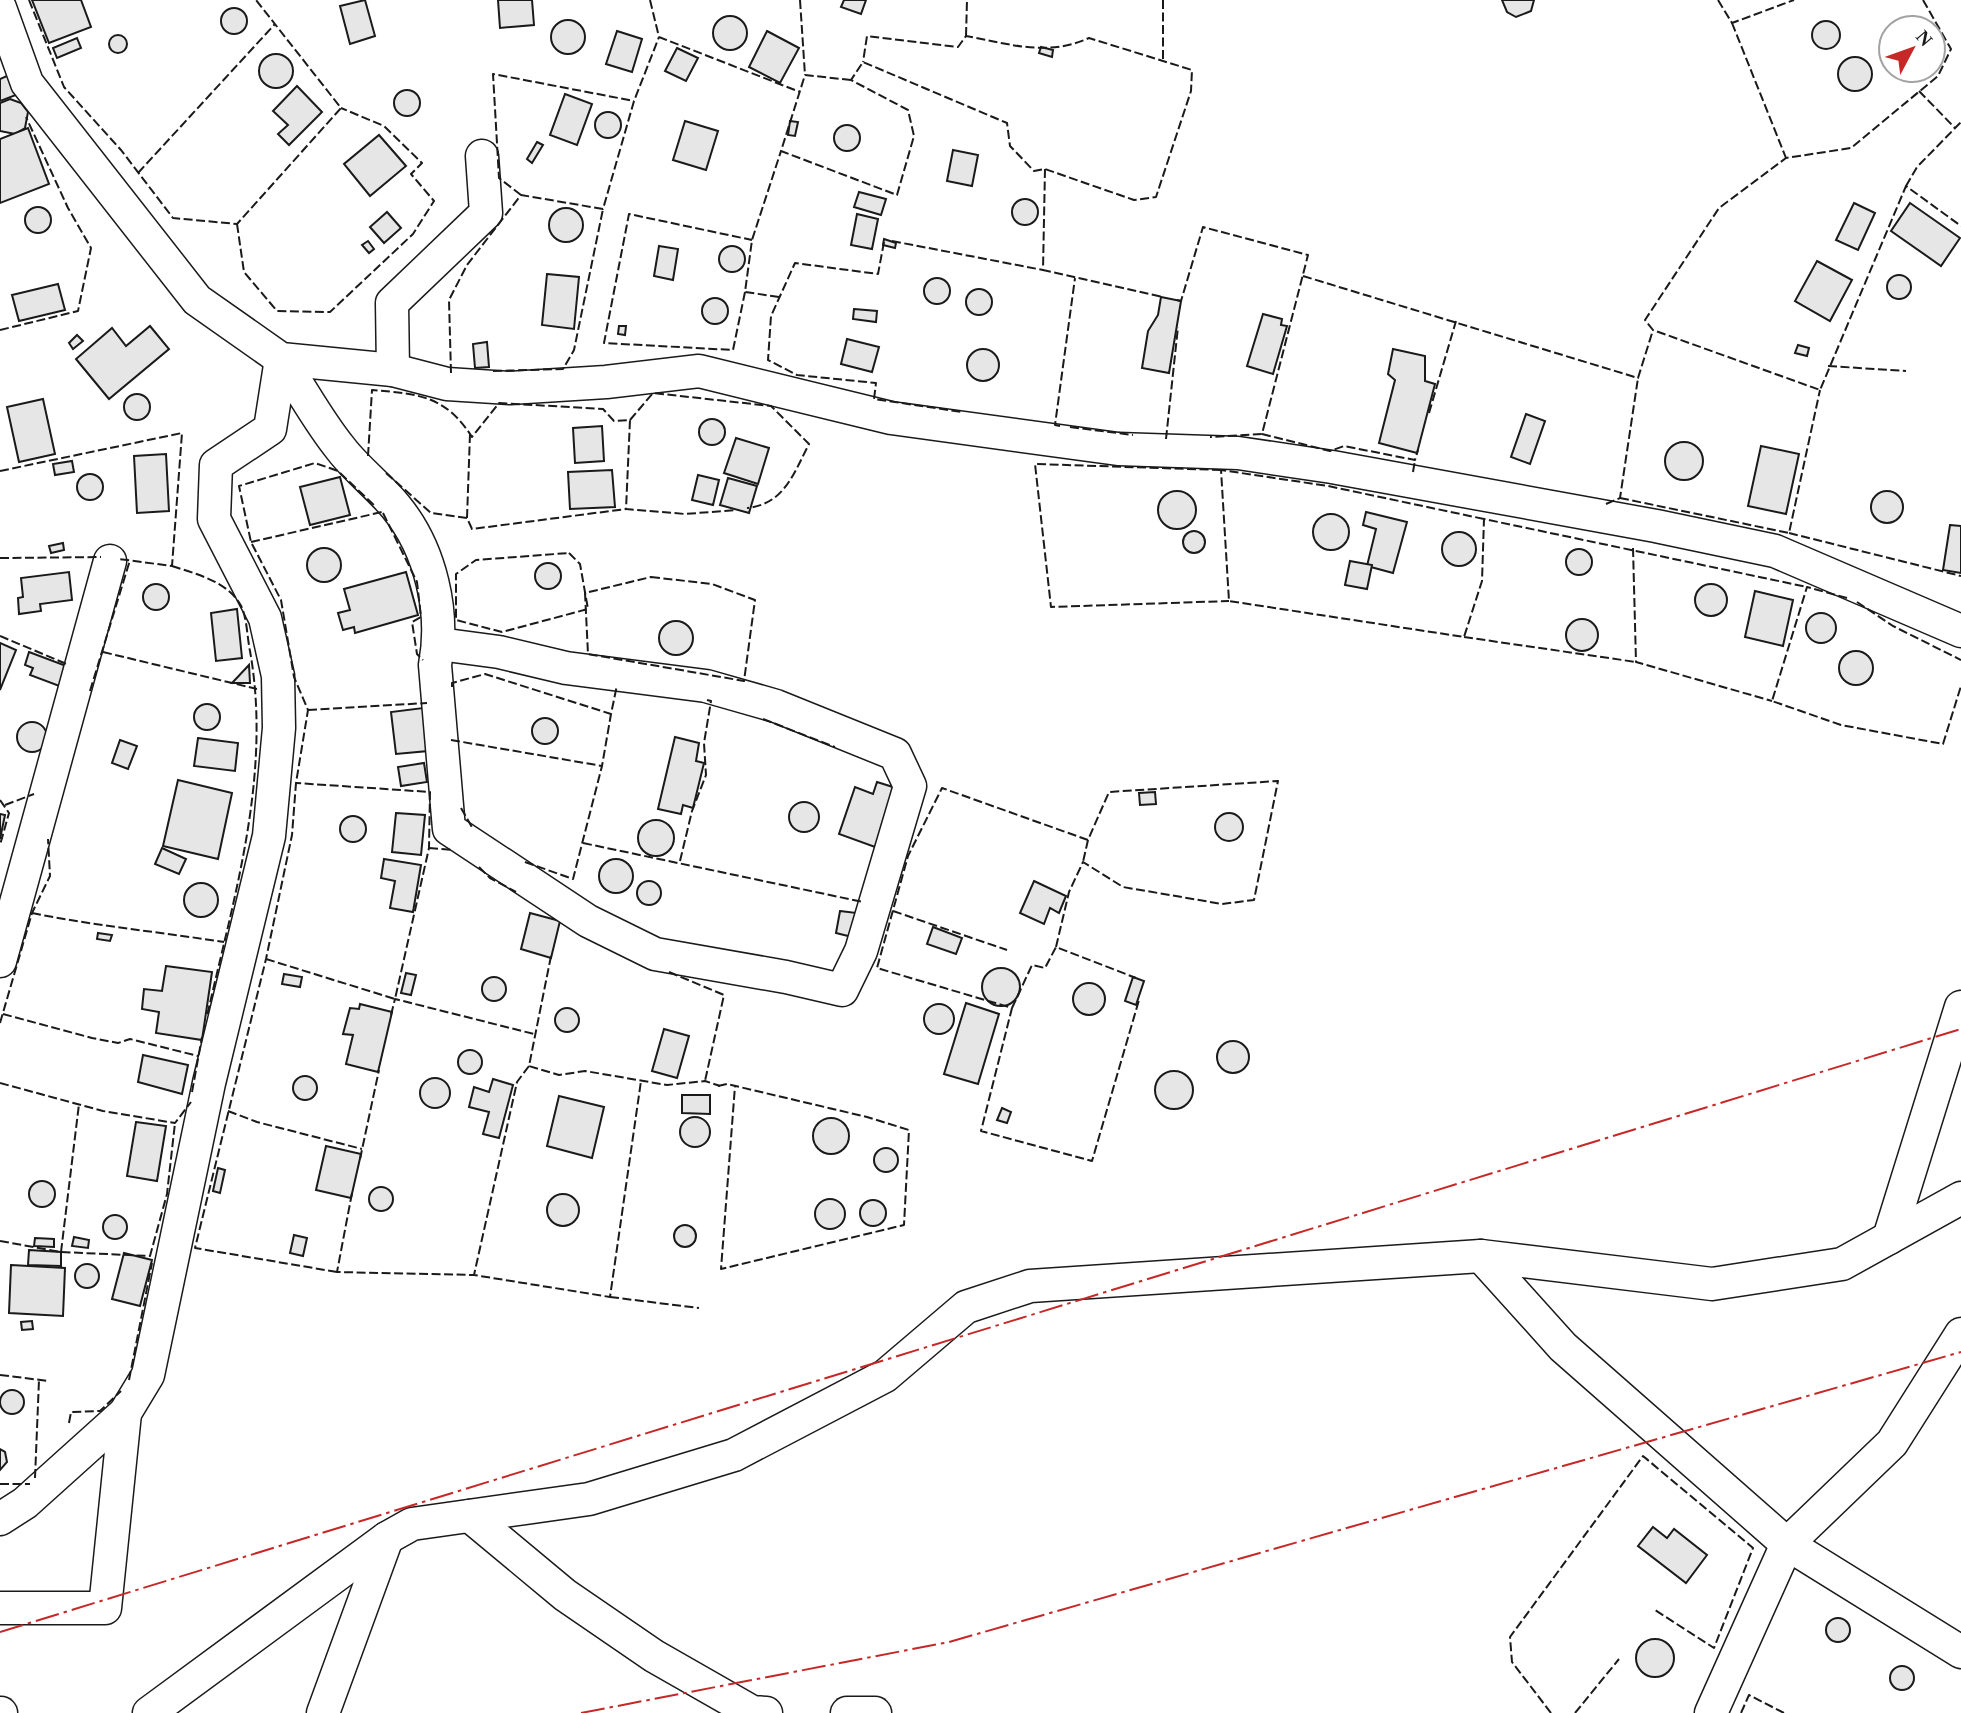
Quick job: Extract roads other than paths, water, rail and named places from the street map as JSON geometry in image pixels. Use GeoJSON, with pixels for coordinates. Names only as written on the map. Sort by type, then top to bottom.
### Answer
{"type":"FeatureCollection","features":[{"type":"Feature","properties":{"kind":"street"},"geometry":{"type":"LineString","coordinates":[[0,8],[27,83],[197,300],[281,359],[341,449],[398,510],[422,551],[435,590],[439,644],[435,665],[449,830],[588,921],[654,954],[786,977],[842,990],[861,951],[911,786],[895,754],[776,706],[706,687],[566,668],[499,652],[439,644]]}},
{"type":"Feature","properties":{"kind":"street"},"geometry":{"type":"LineString","coordinates":[[393,370],[392,303],[486,213],[482,156]]}},
{"type":"Feature","properties":{"kind":"street"},"geometry":{"type":"LineString","coordinates":[[281,359],[393,370],[447,384],[510,388],[606,382],[699,371],[891,418],[1118,449],[1238,453],[1332,467],[1656,526],[1775,551],[1961,631]]}},
{"type":"Feature","properties":{"kind":"street"},"geometry":{"type":"LineString","coordinates":[[0,1519],[25,1503],[125,1413],[148,1375],[161,1326],[207,1096],[269,836],[279,728],[278,676],[265,618],[214,519],[216,465],[270,429],[281,359]]}},
{"type":"Feature","properties":{"kind":"street"},"geometry":{"type":"LineString","coordinates":[[0,961],[110,561]]}},
{"type":"Feature","properties":{"kind":"street"},"geometry":{"type":"LineString","coordinates":[[1889,1238],[1961,1007]]}},
{"type":"Feature","properties":{"kind":"street"},"geometry":{"type":"LineString","coordinates":[[149,1713],[387,1538],[412,1524],[589,1499],[734,1455],[885,1376],[967,1307],[1030,1286],[1481,1256],[1712,1284],[1842,1264],[1961,1198]]}},
{"type":"Feature","properties":{"kind":"street"},"geometry":{"type":"LineString","coordinates":[[1481,1256],[1563,1347],[1787,1544],[1961,1652]]}},
{"type":"Feature","properties":{"kind":"street"},"geometry":{"type":"LineString","coordinates":[[1711,1713],[1787,1544],[1892,1443],[1961,1334]]}},
{"type":"Feature","properties":{"kind":"street"},"geometry":{"type":"LineString","coordinates":[[0,1608],[105,1608],[125,1413]]}},
{"type":"Feature","properties":{"kind":"street"},"geometry":{"type":"LineString","coordinates":[[470,1516],[565,1595],[654,1656],[751,1712],[766,1713]]}},
{"type":"Feature","properties":{"kind":"street"},"geometry":{"type":"LineString","coordinates":[[323,1713],[387,1538]]}},
{"type":"Feature","properties":{"kind":"street"},"geometry":{"type":"LineString","coordinates":[[847,1713],[875,1713]]}}]}
